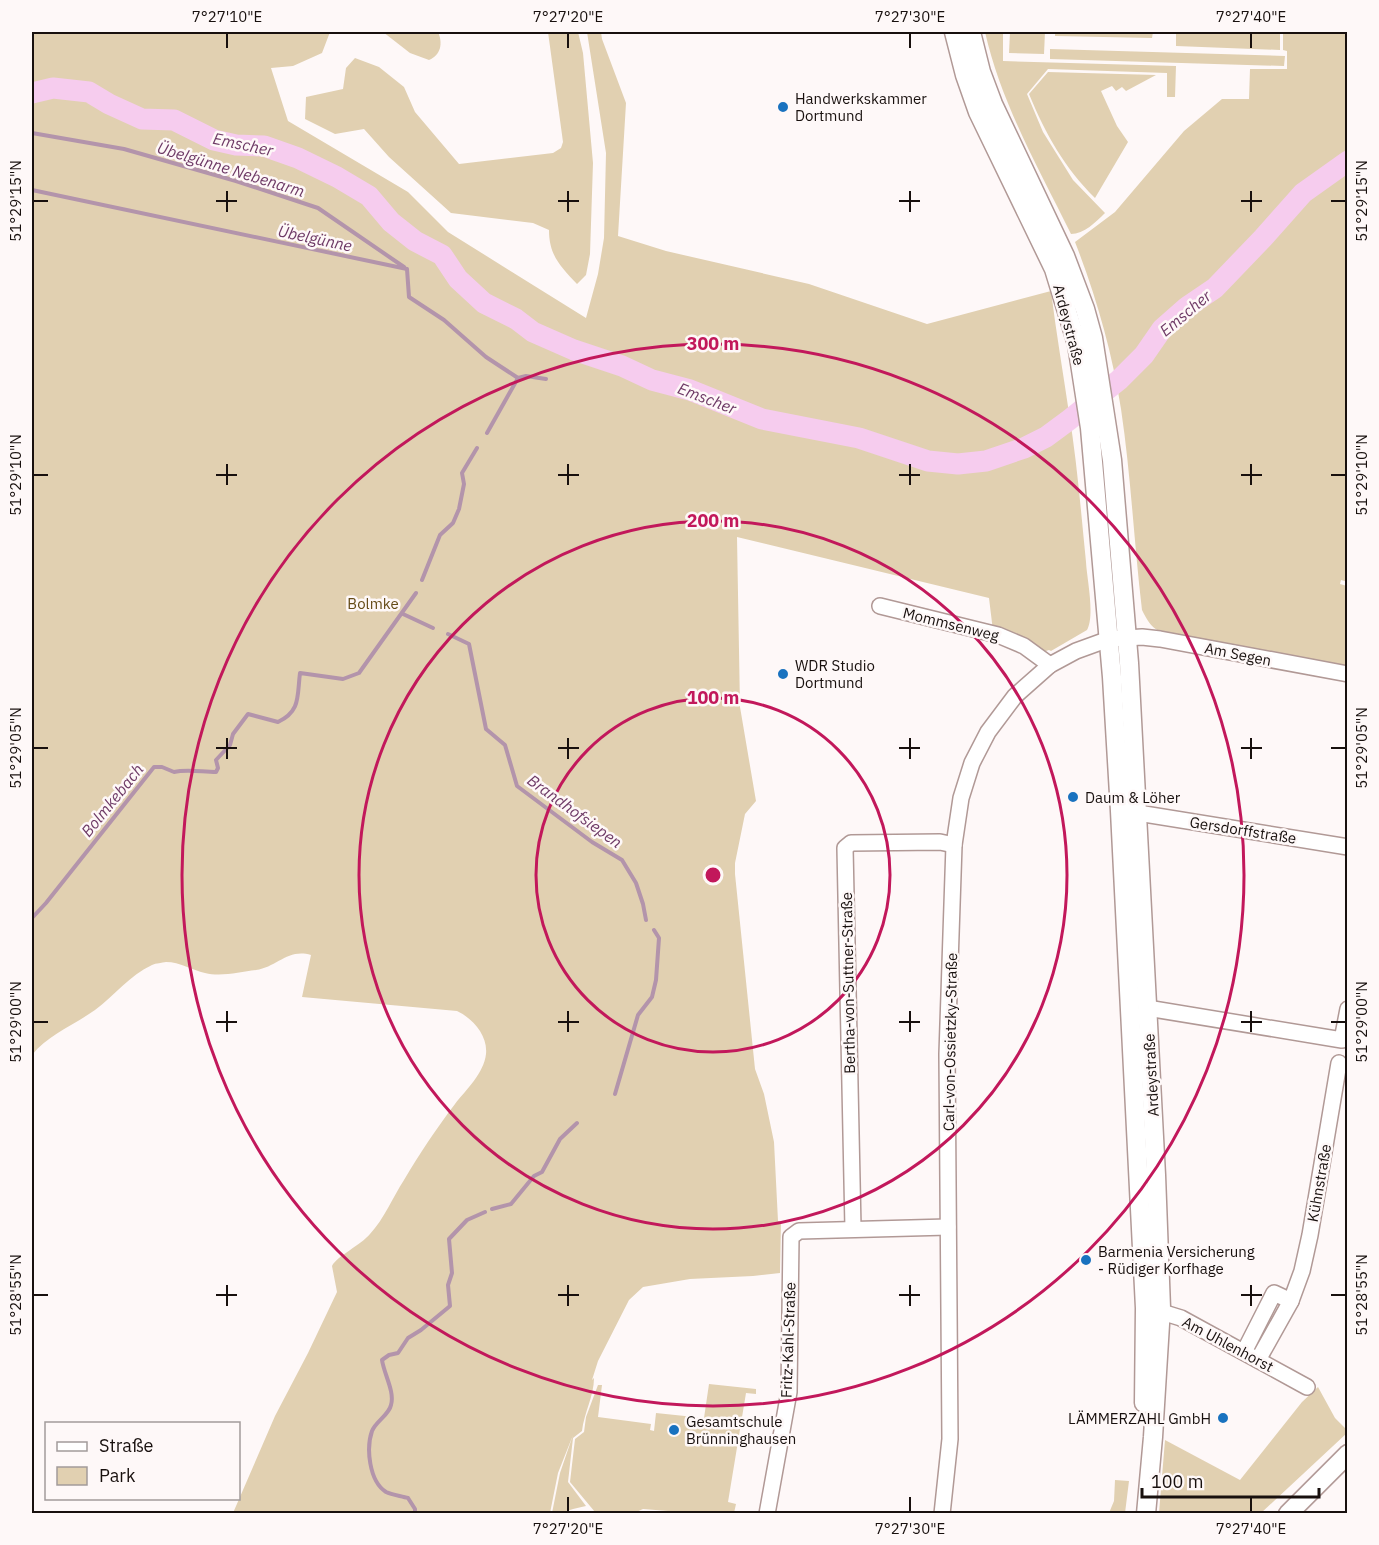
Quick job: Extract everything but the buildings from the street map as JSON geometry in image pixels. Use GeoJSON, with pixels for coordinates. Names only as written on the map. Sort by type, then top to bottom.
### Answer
{"type":"FeatureCollection","features":[{"type":"Feature","properties":{"kind":"main road","name":"Ardeystraße"},"geometry":{"type":"LineString","coordinates":[[954,32],[965,75],[978,112],[1054,269],[1069,315],[1084,384],[1090,428],[1109,639],[1153,1313],[1136,1514]]}},
{"type":"Feature","properties":{"kind":"main road","name":"Ardeystraße"},"geometry":{"type":"LineString","coordinates":[[971,32],[981,72],[993,104],[1050,221],[1076,283],[1093,338],[1106,414],[1127,637],[1147,1008],[1154,1427],[1146,1514]]}},
{"type":"Feature","properties":{"kind":"main road"},"geometry":{"type":"LineString","coordinates":[[1288,1514],[1347,1454]]}},
{"type":"Feature","properties":{"kind":"street","name":"Mommsenweg"},"geometry":{"type":"LineString","coordinates":[[880,606],[998,635],[1024,646],[1050,665]]}},
{"type":"Feature","properties":{"kind":"street"},"geometry":{"type":"LineString","coordinates":[[1109,639],[1127,637]]}},
{"type":"Feature","properties":{"kind":"street","name":"Am Segen"},"geometry":{"type":"LineString","coordinates":[[1127,637],[1160,639],[1347,674]]}},
{"type":"Feature","properties":{"kind":"street","name":"Carl-von-Ossietzky-Straße"},"geometry":{"type":"LineString","coordinates":[[942,1514],[950,1439],[951,1303],[947,1054],[954,845],[961,798],[972,763],[988,732],[1015,696],[1050,665],[1076,651],[1109,639]]}},
{"type":"Feature","properties":{"kind":"street","name":"Gersdorffstraße"},"geometry":{"type":"LineString","coordinates":[[1138,813],[1347,847]]}},
{"type":"Feature","properties":{"kind":"street","name":"Bertha-von-Suttner-Straße"},"geometry":{"type":"LineString","coordinates":[[853,1228],[845,848],[851,843],[940,842],[954,845]]}},
{"type":"Feature","properties":{"kind":"street"},"geometry":{"type":"LineString","coordinates":[[1147,1008],[1342,1040],[1347,1009]]}},
{"type":"Feature","properties":{"kind":"street","name":"Kühnstraße"},"geometry":{"type":"LineString","coordinates":[[1258,1360],[1291,1301],[1302,1271],[1339,1063]]}},
{"type":"Feature","properties":{"kind":"street"},"geometry":{"type":"LineString","coordinates":[[853,1228],[948,1227]]}},
{"type":"Feature","properties":{"kind":"street","name":"Fritz-Kahl-Straße"},"geometry":{"type":"LineString","coordinates":[[767,1514],[789,1392],[791,1237],[799,1231],[853,1228]]}},
{"type":"Feature","properties":{"kind":"street"},"geometry":{"type":"LineString","coordinates":[[1244,1352],[1274,1293],[1291,1301]]}},
{"type":"Feature","properties":{"kind":"street","name":"Am Uhlenhorst"},"geometry":{"type":"LineString","coordinates":[[1153,1313],[1181,1318],[1307,1388]]}},
{"type":"Feature","properties":{"kind":"green space","name":"Bolmke"},"geometry":{"type":"Polygon","coordinates":[[[32,32],[330,32],[322,53],[293,66],[271,68],[288,121],[408,192],[448,232],[586,318],[598,274],[604,238],[606,153],[587,32],[601,32],[626,103],[618,236],[666,251],[809,284],[927,324],[1051,291],[1079,487],[1090,607],[1087,630],[1051,651],[1043,652],[993,631],[989,598],[737,537],[740,707],[756,801],[745,814],[735,863],[735,874],[755,1069],[764,1094],[774,1142],[778,1221],[781,1222],[780,1273],[690,1279],[643,1287],[629,1300],[598,1361],[582,1431],[573,1438],[568,1482],[586,1506],[552,1513],[560,1473],[573,1435],[558,1473],[550,1513],[233,1513],[275,1416],[337,1292],[332,1266],[375,1228],[428,1141],[482,1068],[486,1047],[482,1034],[468,1018],[457,1011],[302,997],[311,955],[296,954],[256,970],[224,974],[205,973],[166,962],[154,964],[136,974],[95,1010],[53,1036],[32,1055],[32,32]]]}},
{"type":"Feature","properties":{"kind":"green space"},"geometry":{"type":"Polygon","coordinates":[[[383,32],[438,32],[440,48],[429,60],[410,53],[383,32]]]}},
{"type":"Feature","properties":{"kind":"green space"},"geometry":{"type":"Polygon","coordinates":[[[548,32],[578,32],[583,53],[593,163],[590,254],[586,275],[577,284],[553,253],[549,230],[533,223],[451,213],[389,157],[364,129],[335,134],[305,119],[306,97],[343,89],[346,68],[355,58],[379,67],[404,87],[415,112],[459,164],[553,153],[561,148],[563,142],[548,32]]]}},
{"type":"Feature","properties":{"kind":"green space"},"geometry":{"type":"Polygon","coordinates":[[[985,32],[1003,32],[1003,61],[1176,66],[1175,97],[1167,97],[1167,73],[1048,69],[1027,94],[1043,132],[1073,180],[1105,213],[1081,232],[1071,234],[1022,135],[1001,84],[985,32]]]}},
{"type":"Feature","properties":{"kind":"green space"},"geometry":{"type":"Polygon","coordinates":[[[1010,32],[1045,32],[1044,54],[1009,53],[1010,32]]]}},
{"type":"Feature","properties":{"kind":"green space"},"geometry":{"type":"Polygon","coordinates":[[[1055,32],[1153,32],[1152,38],[1055,36],[1055,32]]]}},
{"type":"Feature","properties":{"kind":"green space"},"geometry":{"type":"Polygon","coordinates":[[[1176,32],[1280,32],[1280,50],[1176,46],[1176,32]]]}},
{"type":"Feature","properties":{"kind":"green space"},"geometry":{"type":"Polygon","coordinates":[[[1283,32],[1347,32],[1348,582],[1341,580],[1340,584],[1347,586],[1347,670],[1173,636],[1157,630],[1148,621],[1142,610],[1127,459],[1113,366],[1103,324],[1075,242],[1115,212],[1184,131],[1222,99],[1249,99],[1250,69],[1287,69],[1287,51],[1283,50],[1283,32]]]}},
{"type":"Feature","properties":{"kind":"green space"},"geometry":{"type":"Polygon","coordinates":[[[1050,49],[1285,56],[1284,66],[1050,59],[1050,49]]]}},
{"type":"Feature","properties":{"kind":"green space"},"geometry":{"type":"Polygon","coordinates":[[[1048,72],[1156,75],[1126,91],[1122,87],[1116,91],[1112,86],[1101,91],[1117,126],[1128,142],[1095,198],[1057,150],[1029,94],[1048,72]]]}},
{"type":"Feature","properties":{"kind":"green space"},"geometry":{"type":"Polygon","coordinates":[[[709,1384],[756,1389],[756,1394],[746,1393],[728,1502],[736,1504],[734,1513],[669,1513],[668,1511],[643,1509],[634,1513],[595,1512],[570,1482],[575,1439],[584,1432],[586,1417],[598,1385],[602,1385],[598,1417],[651,1424],[650,1430],[654,1431],[656,1413],[704,1418],[709,1384]]]}},
{"type":"Feature","properties":{"kind":"green space"},"geometry":{"type":"Polygon","coordinates":[[[1318,1387],[1335,1418],[1347,1428],[1347,1433],[1261,1513],[1159,1513],[1165,1440],[1240,1480],[1302,1402],[1318,1387]]]}},
{"type":"Feature","properties":{"kind":"green space"},"geometry":{"type":"Polygon","coordinates":[[[1115,1480],[1129,1481],[1125,1513],[1109,1513],[1114,1501],[1115,1480]]]}},
{"type":"Feature","properties":{"kind":"waterway","name":"Emscher"},"geometry":{"type":"LineString","coordinates":[[32,93],[53,88],[89,92],[142,119],[174,120],[214,140],[236,145],[264,146],[298,158],[369,196],[391,222],[415,241],[442,255],[458,279],[484,303],[516,319],[533,332],[652,380],[690,390],[762,419],[859,438],[928,461],[958,464],[986,461],[1024,448],[1046,437],[1069,420],[1119,380],[1144,355],[1162,329],[1187,307],[1215,288],[1303,193],[1348,161]]}},
{"type":"Feature","properties":{"kind":"waterway","name":"Übelgünne Nebenarm"},"geometry":{"type":"LineString","coordinates":[[32,133],[124,149],[236,181],[318,208],[404,267]]}},
{"type":"Feature","properties":{"kind":"waterway","name":"Übelgünne"},"geometry":{"type":"LineString","coordinates":[[32,190],[407,269],[409,297],[444,320],[486,357],[518,378],[526,376],[546,379]]}},
{"type":"Feature","properties":{"kind":"waterway","name":"Bolmkebach"},"geometry":{"type":"LineString","coordinates":[[487,433],[518,378]]}},
{"type":"Feature","properties":{"kind":"waterway","name":"Bolmkebach"},"geometry":{"type":"LineString","coordinates":[[422,580],[440,535],[453,523],[459,509],[464,484],[462,473],[477,448]]}},
{"type":"Feature","properties":{"kind":"waterway","name":"Bolmkebach"},"geometry":{"type":"LineString","coordinates":[[32,918],[154,767],[162,767],[174,772],[216,772],[218,768],[216,760],[230,745],[233,734],[248,714],[278,722],[285,718],[294,708],[298,696],[300,673],[343,679],[359,673],[416,593]]}},
{"type":"Feature","properties":{"kind":"waterway","name":"Brandhofsiepen"},"geometry":{"type":"LineString","coordinates":[[403,614],[433,628]]}},
{"type":"Feature","properties":{"kind":"waterway","name":"Brandhofsiepen"},"geometry":{"type":"LineString","coordinates":[[448,634],[469,644],[486,729],[505,745],[517,786],[592,842],[622,860],[636,883],[646,920]]}},
{"type":"Feature","properties":{"kind":"waterway","name":"Brandhofsiepen"},"geometry":{"type":"LineString","coordinates":[[615,1094],[638,1015],[652,997],[656,980],[659,938],[654,930]]}},
{"type":"Feature","properties":{"kind":"waterway","name":"Brandhofsiepen"},"geometry":{"type":"LineString","coordinates":[[492,1209],[511,1204],[534,1176],[542,1172],[560,1139],[577,1123]]}},
{"type":"Feature","properties":{"kind":"waterway","name":"Brandhofsiepen"},"geometry":{"type":"LineString","coordinates":[[415,1514],[415,1509],[408,1498],[388,1493],[380,1487],[370,1464],[369,1446],[372,1431],[388,1412],[392,1400],[382,1360],[398,1353],[408,1338],[450,1306],[448,1285],[452,1273],[449,1239],[467,1220],[485,1212]]}},
{"type":"Feature","properties":{"kind":"place","name":"Handwerkskammer Dortmund"},"geometry":{"type":"Point","coordinates":[783,107]}},
{"type":"Feature","properties":{"kind":"place","name":"WDR Studio Dortmund"},"geometry":{"type":"Point","coordinates":[783,674]}},
{"type":"Feature","properties":{"kind":"place","name":"Daum & Löher"},"geometry":{"type":"Point","coordinates":[1073,797]}},
{"type":"Feature","properties":{"kind":"place","name":"Barmenia Versicherung - Rüdiger Korfhage"},"geometry":{"type":"Point","coordinates":[1086,1260]}},
{"type":"Feature","properties":{"kind":"place","name":"LÄMMERZAHL GmbH"},"geometry":{"type":"Point","coordinates":[1223,1418]}},
{"type":"Feature","properties":{"kind":"place","name":"Gesamtschule Brünninghausen"},"geometry":{"type":"Point","coordinates":[674,1430]}}]}
